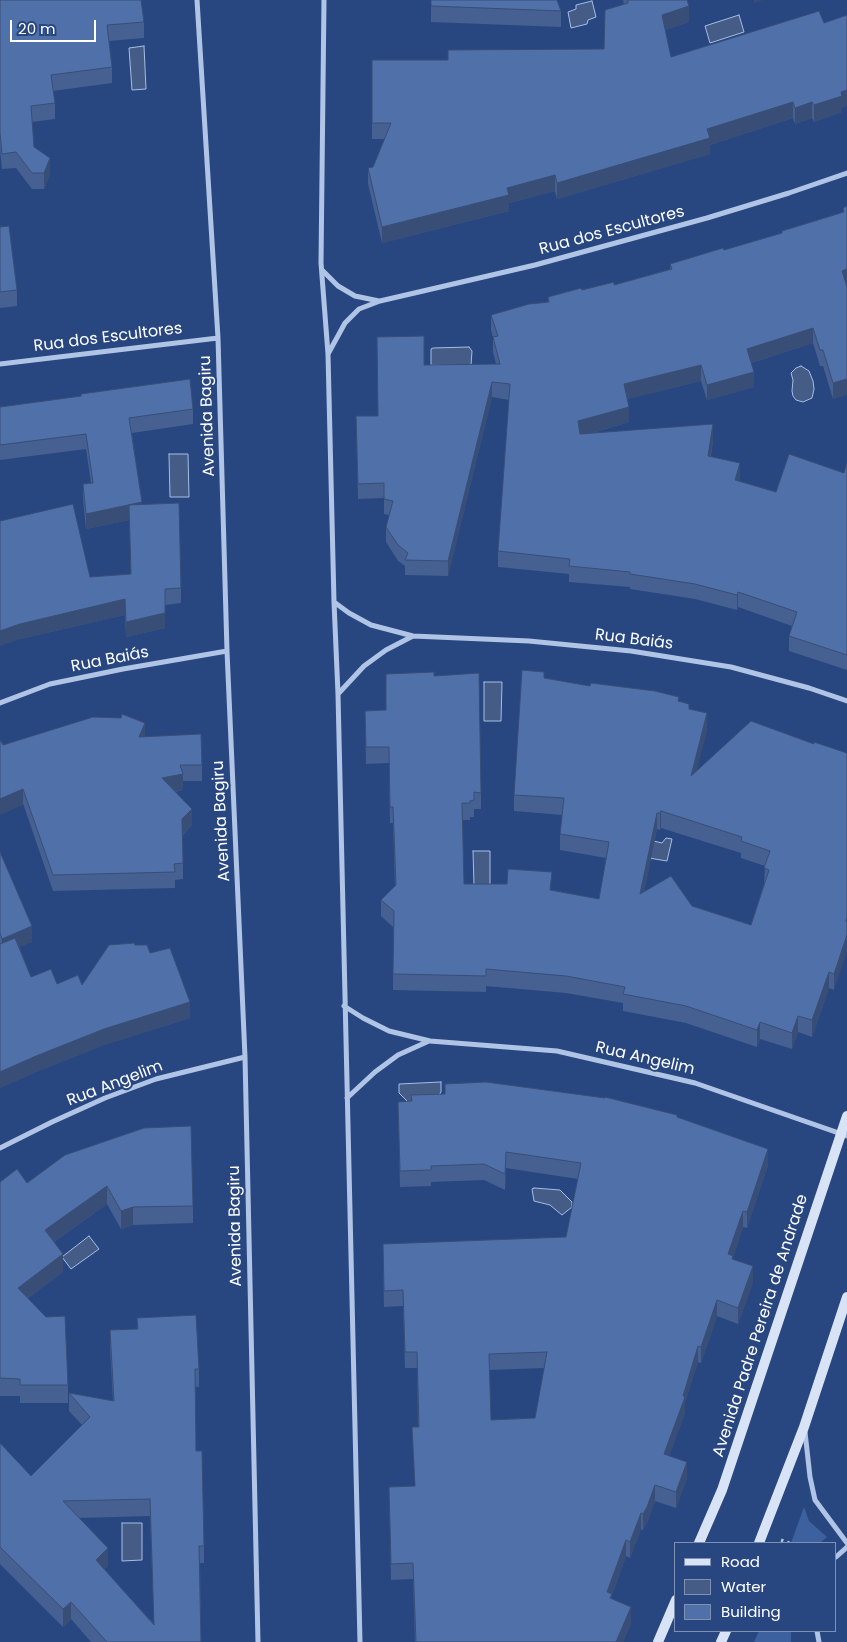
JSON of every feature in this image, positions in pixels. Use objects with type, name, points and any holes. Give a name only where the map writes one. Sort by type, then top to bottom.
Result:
[{"type":"street","name":"Avenida Bagiru","points":[[197,0],[218,338],[227,651],[245,1057],[258,1642]]},
{"type":"street","points":[[324,0],[322,270],[328,354],[338,694],[360,1642]]},
{"type":"street","name":"Rua dos Escultores","points":[[328,354],[345,323],[359,309],[380,301],[535,265],[789,193],[847,172]]},
{"type":"street","name":"Rua dos Escultores","points":[[322,270],[338,286],[355,296],[380,301]]},
{"type":"street","name":"Rua dos Escultores","points":[[0,364],[218,338]]},
{"type":"street","name":"Rua Baiás","points":[[334,602],[371,625],[413,636],[529,641],[631,651],[731,667],[809,688],[847,701]]},
{"type":"street","name":"Rua Baiás","points":[[338,694],[364,666],[386,650],[413,636]]},
{"type":"street","name":"Rua Baiás","points":[[0,703],[50,684],[227,651]]},
{"type":"street","name":"Rua Angelim","points":[[344,1006],[389,1031],[430,1041],[557,1051],[695,1083],[844,1135]]},
{"type":"street","name":"Rua Angelim","points":[[347,1098],[375,1072],[398,1055],[430,1041]]},
{"type":"street","name":"Rua Angelim","points":[[0,1148],[105,1098],[156,1079],[245,1057]]},
{"type":"street","name":"Avenida Padre Pereira de Andrade","points":[[700,1542],[722,1490],[844,1135],[847,1116]]},
{"type":"street","points":[[759,1542],[804,1427],[847,1297]]},
{"type":"street","points":[[804,1427],[810,1478],[815,1500],[847,1543]]},
{"type":"street","points":[[837,1556],[847,1547]]},
{"type":"street","points":[[658,1642],[674,1605]]},
{"type":"shaded area","points":[[804,1507],[809,1521],[827,1537],[821,1542],[791,1542]]},
{"type":"shaded area","points":[[759,1632],[791,1632],[791,1642],[754,1642]]},
{"type":"water","points":[[592,1],[596,17],[588,20],[587,24],[571,28],[568,12],[576,9],[576,5]]},
{"type":"water","points":[[739,15],[744,32],[710,43],[705,26]]},
{"type":"water","points":[[144,46],[146,89],[132,90],[129,48]]},
{"type":"water","points":[[469,347],[472,351],[471,365],[431,365],[431,349],[433,348]]},
{"type":"water","points":[[801,366],[809,371],[814,389],[812,398],[803,402],[796,400],[793,396],[791,373]]},
{"type":"water","points":[[169,454],[188,454],[189,497],[170,497]]},
{"type":"water","points":[[484,682],[502,682],[501,721],[484,721]]},
{"type":"water","points":[[641,838],[662,843],[666,838],[672,839],[667,861],[637,856]]},
{"type":"water","points":[[473,851],[490,851],[490,885],[474,885]]},
{"type":"water","points":[[441,1082],[441,1092],[437,1098],[409,1103],[399,1093],[399,1084]]},
{"type":"water","points":[[532,1189],[560,1190],[572,1202],[572,1207],[562,1215],[550,1205],[534,1201]]},
{"type":"water","points":[[89,1236],[99,1249],[71,1269],[62,1257]]},
{"type":"water","points":[[122,1523],[142,1523],[142,1560],[122,1561]]},
{"type":"building","points":[[0,0],[141,0],[144,22],[107,25],[112,67],[51,75],[55,103],[31,106],[34,147],[50,158],[44,173],[32,173],[16,152],[2,154],[0,133]]},
{"type":"building","points":[[431,0],[557,0],[561,11],[431,6]]},
{"type":"building","points":[[628,0],[687,0],[689,6],[662,15],[671,57],[819,11],[824,23],[847,15],[847,90],[841,92],[842,96],[814,105],[812,102],[795,108],[793,102],[707,129],[710,138],[557,183],[555,175],[507,188],[509,195],[382,227],[368,168],[373,167],[391,123],[372,123],[372,60],[448,60],[448,50],[604,49],[605,10],[628,3]]},
{"type":"building","points":[[847,206],[847,269],[842,271],[847,287],[847,379],[833,383],[823,350],[820,350],[813,328],[747,349],[754,372],[707,385],[701,365],[624,384],[629,407],[578,421],[580,434],[713,424],[708,456],[740,463],[735,480],[776,492],[789,454],[844,473],[847,462],[847,655],[789,636],[797,612],[738,592],[737,595],[695,584],[630,574],[630,572],[569,566],[570,559],[498,551],[510,384],[492,382],[448,561],[405,560],[408,553],[398,545],[386,527],[393,501],[384,499],[384,483],[358,484],[356,416],[378,416],[377,337],[424,336],[424,365],[500,364],[493,337],[498,336],[491,315],[529,304],[549,302],[548,297],[581,288],[582,290],[614,282],[614,285],[672,269],[670,264],[782,233],[782,231],[844,212],[843,208]]},
{"type":"building","points":[[9,226],[17,290],[0,292],[0,227]]},
{"type":"building","points":[[190,379],[193,409],[129,418],[142,502],[86,514],[83,484],[93,483],[86,434],[0,445],[0,407]]},
{"type":"building","points":[[179,503],[181,588],[165,589],[165,613],[126,622],[125,599],[20,624],[0,631],[0,521],[73,504],[90,577],[131,574],[129,505]]},
{"type":"building","points":[[522,670],[544,672],[544,678],[590,686],[591,683],[655,691],[679,697],[678,701],[689,704],[689,709],[707,713],[691,776],[751,721],[814,744],[814,742],[847,753],[847,935],[834,974],[829,972],[812,1020],[798,1016],[792,1033],[760,1022],[757,1030],[686,1006],[623,994],[625,987],[566,976],[486,969],[486,976],[393,974],[394,911],[381,900],[396,885],[393,807],[390,807],[389,747],[366,747],[365,711],[386,710],[386,674],[434,672],[434,676],[479,673],[481,793],[474,792],[474,800],[470,801],[470,803],[462,803],[464,884],[507,884],[508,869],[552,872],[550,890],[599,899],[609,842],[560,834],[564,798],[514,795]],"holes":[[[661,811],[742,837],[741,841],[770,851],[764,868],[769,870],[751,925],[692,906],[671,876],[640,894],[657,813]]]},
{"type":"building","points":[[122,714],[145,723],[139,737],[201,734],[202,765],[180,765],[183,774],[162,778],[192,809],[182,819],[183,863],[174,864],[175,872],[53,875],[23,789],[0,799],[0,741],[3,745],[93,717],[121,718]]},
{"type":"building","points":[[0,852],[32,926],[2,939],[0,933]]},
{"type":"building","points":[[15,938],[31,977],[51,969],[57,984],[78,975],[82,985],[109,945],[134,943],[135,945],[147,945],[150,953],[170,948],[190,1002],[104,1029],[0,1072],[0,944]]},
{"type":"building","points":[[486,1082],[605,1097],[677,1115],[677,1117],[768,1149],[747,1212],[743,1211],[728,1254],[733,1256],[732,1259],[753,1266],[738,1308],[717,1300],[701,1347],[698,1346],[683,1396],[685,1397],[664,1454],[687,1462],[676,1492],[655,1485],[647,1507],[643,1514],[641,1513],[630,1542],[626,1540],[607,1592],[612,1594],[610,1598],[631,1607],[616,1642],[416,1642],[413,1563],[391,1564],[389,1487],[415,1486],[412,1427],[419,1427],[417,1352],[405,1352],[403,1290],[384,1291],[383,1244],[566,1237],[581,1163],[506,1152],[505,1174],[484,1164],[431,1166],[431,1170],[400,1171],[398,1102],[412,1101],[411,1095],[445,1094],[445,1084]],"holes":[[[547,1352],[535,1418],[491,1420],[489,1354]]]},
{"type":"building","points":[[191,1126],[193,1206],[133,1207],[121,1211],[107,1186],[45,1230],[63,1254],[18,1288],[46,1317],[65,1316],[68,1385],[20,1385],[20,1379],[0,1378],[0,1182],[17,1169],[27,1183],[65,1155],[144,1128]]},
{"type":"building","points":[[196,1315],[199,1369],[195,1369],[196,1451],[202,1451],[204,1546],[199,1546],[201,1642],[107,1642],[71,1602],[63,1609],[0,1547],[0,1443],[31,1476],[90,1417],[69,1393],[114,1401],[110,1330],[138,1329],[137,1318]],"holes":[[[150,1499],[154,1625],[96,1560],[108,1548],[63,1501]]]}]
